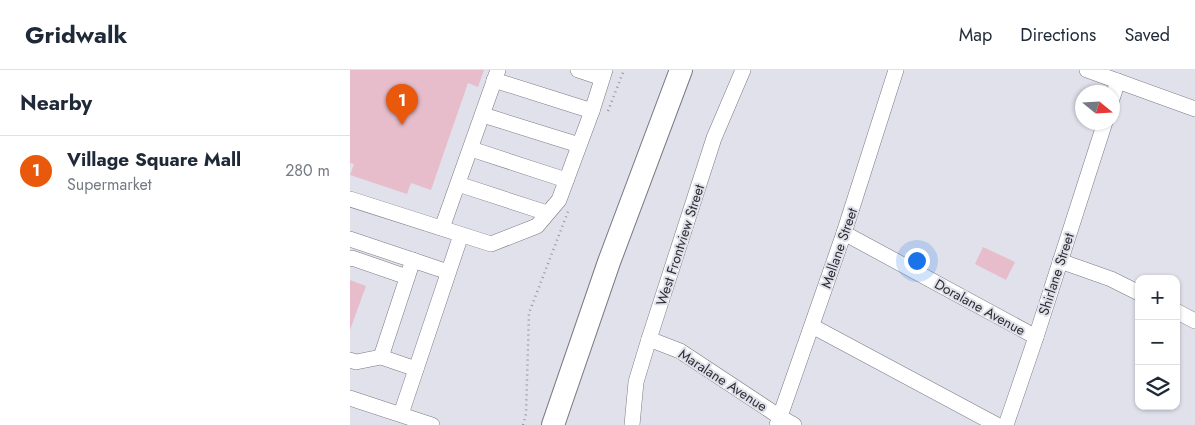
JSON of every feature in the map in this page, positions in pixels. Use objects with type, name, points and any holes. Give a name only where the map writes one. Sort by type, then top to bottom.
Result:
[{"type":"highway","points":[[553,425],[609,262],[681,70]]},
{"type":"street","points":[[350,199],[491,244],[537,226],[558,200],[579,145],[599,113],[603,74],[578,70]]},
{"type":"street","name":"West Frontview Street","points":[[632,425],[636,382],[649,339],[714,138],[743,70]]},
{"type":"street","name":"Mellane Street","points":[[779,421],[844,233],[896,70]]},
{"type":"street","points":[[1090,70],[1195,109]]},
{"type":"street","points":[[442,228],[496,75],[599,113]]},
{"type":"street","points":[[1117,85],[1118,81]]},
{"type":"street","points":[[483,115],[579,145]]},
{"type":"street","name":"Shirlane Street","points":[[1006,425],[1102,130]]},
{"type":"street","points":[[471,149],[566,180]]},
{"type":"street","points":[[458,184],[547,213]]},
{"type":"street","name":"Doralane Avenue","points":[[844,233],[1036,337]]},
{"type":"street","points":[[401,414],[461,235]]},
{"type":"street","points":[[350,239],[448,272]]},
{"type":"street","points":[[350,259],[352,258],[407,277]]},
{"type":"street","points":[[381,357],[413,260]]},
{"type":"street","points":[[1060,261],[1112,279],[1135,291]]},
{"type":"street","points":[[1180,313],[1195,321]]},
{"type":"street","points":[[812,326],[997,425]]},
{"type":"street","name":"Maralane Avenue","points":[[649,339],[680,351],[779,421],[794,425]]},
{"type":"street","points":[[350,360],[356,362],[381,357],[416,369]]},
{"type":"street","points":[[350,398],[432,425]]},
{"type":"path","points":[[599,113],[624,70]]},
{"type":"path","points":[[523,425],[526,414],[529,312],[571,205]]},
{"type":"building","points":[[350,70],[484,70],[478,87],[468,83],[431,190],[411,183],[407,194],[350,175],[354,164],[350,163]]},
{"type":"building","points":[[983,247],[1015,262],[1006,280],[975,264]]},
{"type":"building","points":[[350,280],[366,286],[350,330]]},
{"type":"place","name":"Village Square Mall","points":[[402,125]]}]
